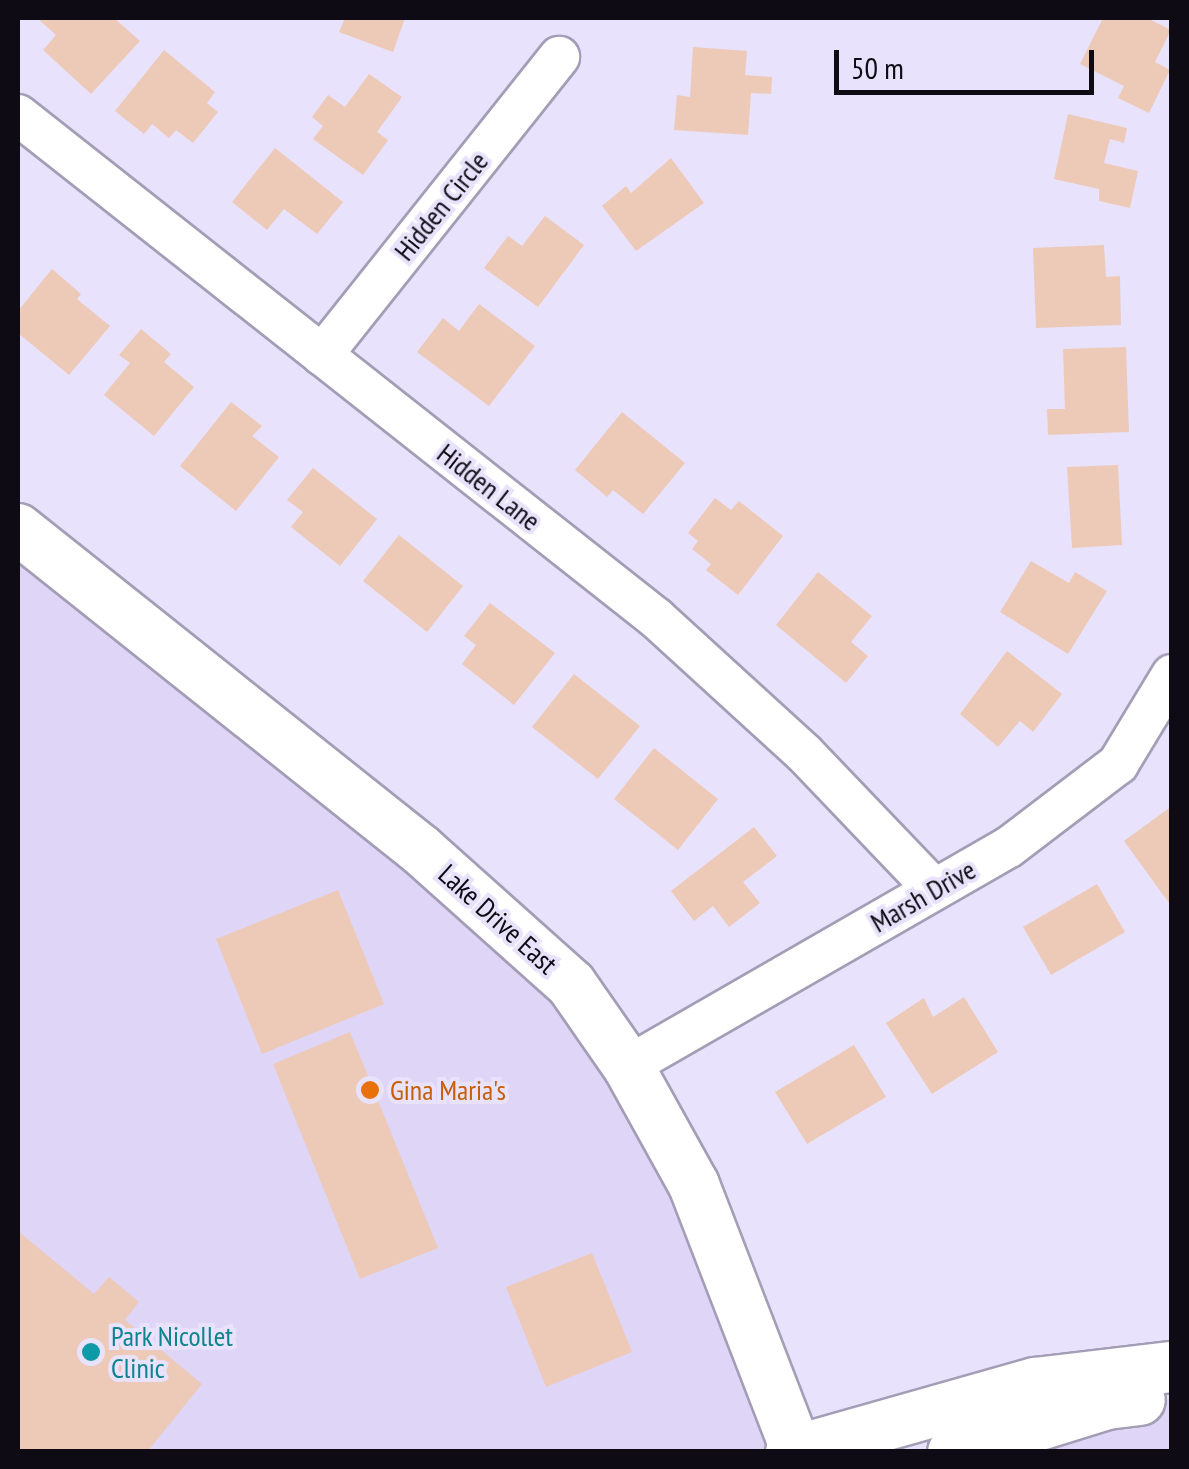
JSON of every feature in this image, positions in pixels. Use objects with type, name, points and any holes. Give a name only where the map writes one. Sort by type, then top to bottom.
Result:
[{"type":"street","name":"Hidden Circle","points":[[322,355],[560,57]]},
{"type":"street","name":"Hidden Lane","points":[[18,115],[656,618],[804,752],[934,889]]},
{"type":"street","name":"Lake Drive East","points":[[18,530],[421,850],[571,984],[628,1066],[694,1185],[795,1451]]},
{"type":"street","name":"Marsh Drive","points":[[628,1066],[775,985],[1009,846],[1118,764],[1172,675]]},
{"type":"street","points":[[795,1451],[1036,1383],[1172,1368]]},
{"type":"street","points":[[953,1452],[1107,1404],[1172,1397]]},
{"type":"shaded area","points":[[18,529],[379,817],[648,1102],[791,1452],[18,1451]]},
{"type":"shaded area","points":[[1171,1399],[1171,1451],[958,1452],[1124,1402]]},
{"type":"building","points":[[37,18],[114,18],[140,41],[91,94],[43,50],[56,35]]},
{"type":"building","points":[[345,18],[405,18],[393,52],[339,32]]},
{"type":"building","points":[[1103,18],[1147,18],[1171,30],[1155,62],[1170,70],[1149,113],[1118,98],[1124,86],[1080,64]]},
{"type":"building","points":[[693,47],[747,51],[745,75],[772,77],[771,94],[751,93],[748,135],[674,130],[677,95],[690,97]]},
{"type":"building","points":[[164,50],[215,92],[207,103],[218,112],[193,143],[176,130],[169,138],[152,124],[144,134],[115,111]]},
{"type":"building","points":[[369,74],[402,97],[377,132],[388,140],[363,175],[313,139],[323,126],[312,117],[328,95],[345,107]]},
{"type":"building","points":[[1068,114],[1127,128],[1124,143],[1110,139],[1104,163],[1138,171],[1130,208],[1099,201],[1099,189],[1054,179]]},
{"type":"building","points":[[275,148],[343,202],[317,234],[284,209],[267,230],[232,202]]},
{"type":"building","points":[[671,158],[704,203],[636,251],[602,206],[626,186],[631,193]]},
{"type":"building","points":[[545,216],[584,245],[538,307],[484,268],[508,236],[522,246]]},
{"type":"building","points":[[1104,245],[1106,277],[1120,276],[1121,325],[1036,328],[1033,248]]},
{"type":"building","points":[[52,269],[81,294],[77,299],[110,326],[69,375],[18,333],[18,311]]},
{"type":"building","points":[[479,304],[535,346],[489,406],[417,352],[443,318],[459,331]]},
{"type":"building","points":[[141,329],[171,354],[164,362],[194,387],[154,436],[104,395],[130,363],[119,355]]},
{"type":"building","points":[[1126,347],[1129,432],[1048,435],[1047,409],[1065,409],[1063,349]]},
{"type":"building","points":[[231,402],[262,426],[252,436],[279,457],[236,511],[180,466]]},
{"type":"building","points":[[622,412],[685,463],[643,514],[613,490],[607,497],[575,470]]},
{"type":"building","points":[[1118,465],[1122,545],[1072,548],[1067,467]]},
{"type":"building","points":[[313,468],[377,519],[340,566],[291,527],[303,512],[287,500]]},
{"type":"building","points":[[715,498],[731,510],[739,501],[783,536],[738,595],[706,570],[711,564],[692,549],[698,541],[688,533]]},
{"type":"building","points":[[399,535],[463,586],[427,632],[363,581]]},
{"type":"building","points":[[1031,561],[1069,583],[1075,572],[1107,591],[1068,654],[1000,612]]},
{"type":"building","points":[[818,572],[872,616],[851,642],[868,656],[846,683],[776,625]]},
{"type":"building","points":[[490,603],[555,653],[514,705],[462,664],[476,645],[464,636]]},
{"type":"building","points":[[1007,651],[1062,694],[1033,732],[1020,721],[998,747],[960,714]]},
{"type":"building","points":[[574,674],[640,726],[598,779],[532,727]]},
{"type":"building","points":[[654,748],[718,799],[678,850],[614,799]]},
{"type":"building","points":[[1172,806],[1172,907],[1124,841]]},
{"type":"building","points":[[754,827],[777,856],[743,882],[760,903],[729,927],[713,906],[694,921],[671,891]]},
{"type":"building","points":[[1097,884],[1125,932],[1051,975],[1023,927]]},
{"type":"building","points":[[338,890],[384,1004],[262,1054],[216,939]]},
{"type":"building","points":[[964,997],[998,1052],[932,1094],[886,1023],[924,998],[933,1017]]},
{"type":"building","points":[[350,1032],[438,1248],[360,1279],[273,1064]]},
{"type":"building","points":[[854,1045],[886,1097],[807,1144],[775,1092]]},
{"type":"building","name":"Park Nicollet Clinic","points":[[18,1231],[94,1294],[109,1277],[139,1302],[125,1320],[202,1384],[147,1452],[18,1452]]},
{"type":"building","points":[[592,1253],[632,1352],[546,1387],[506,1287]]},
{"type":"place","name":"Gina Maria's","points":[[370,1090]]},
{"type":"place","name":"Park Nicollet Clinic","points":[[91,1352]]}]
